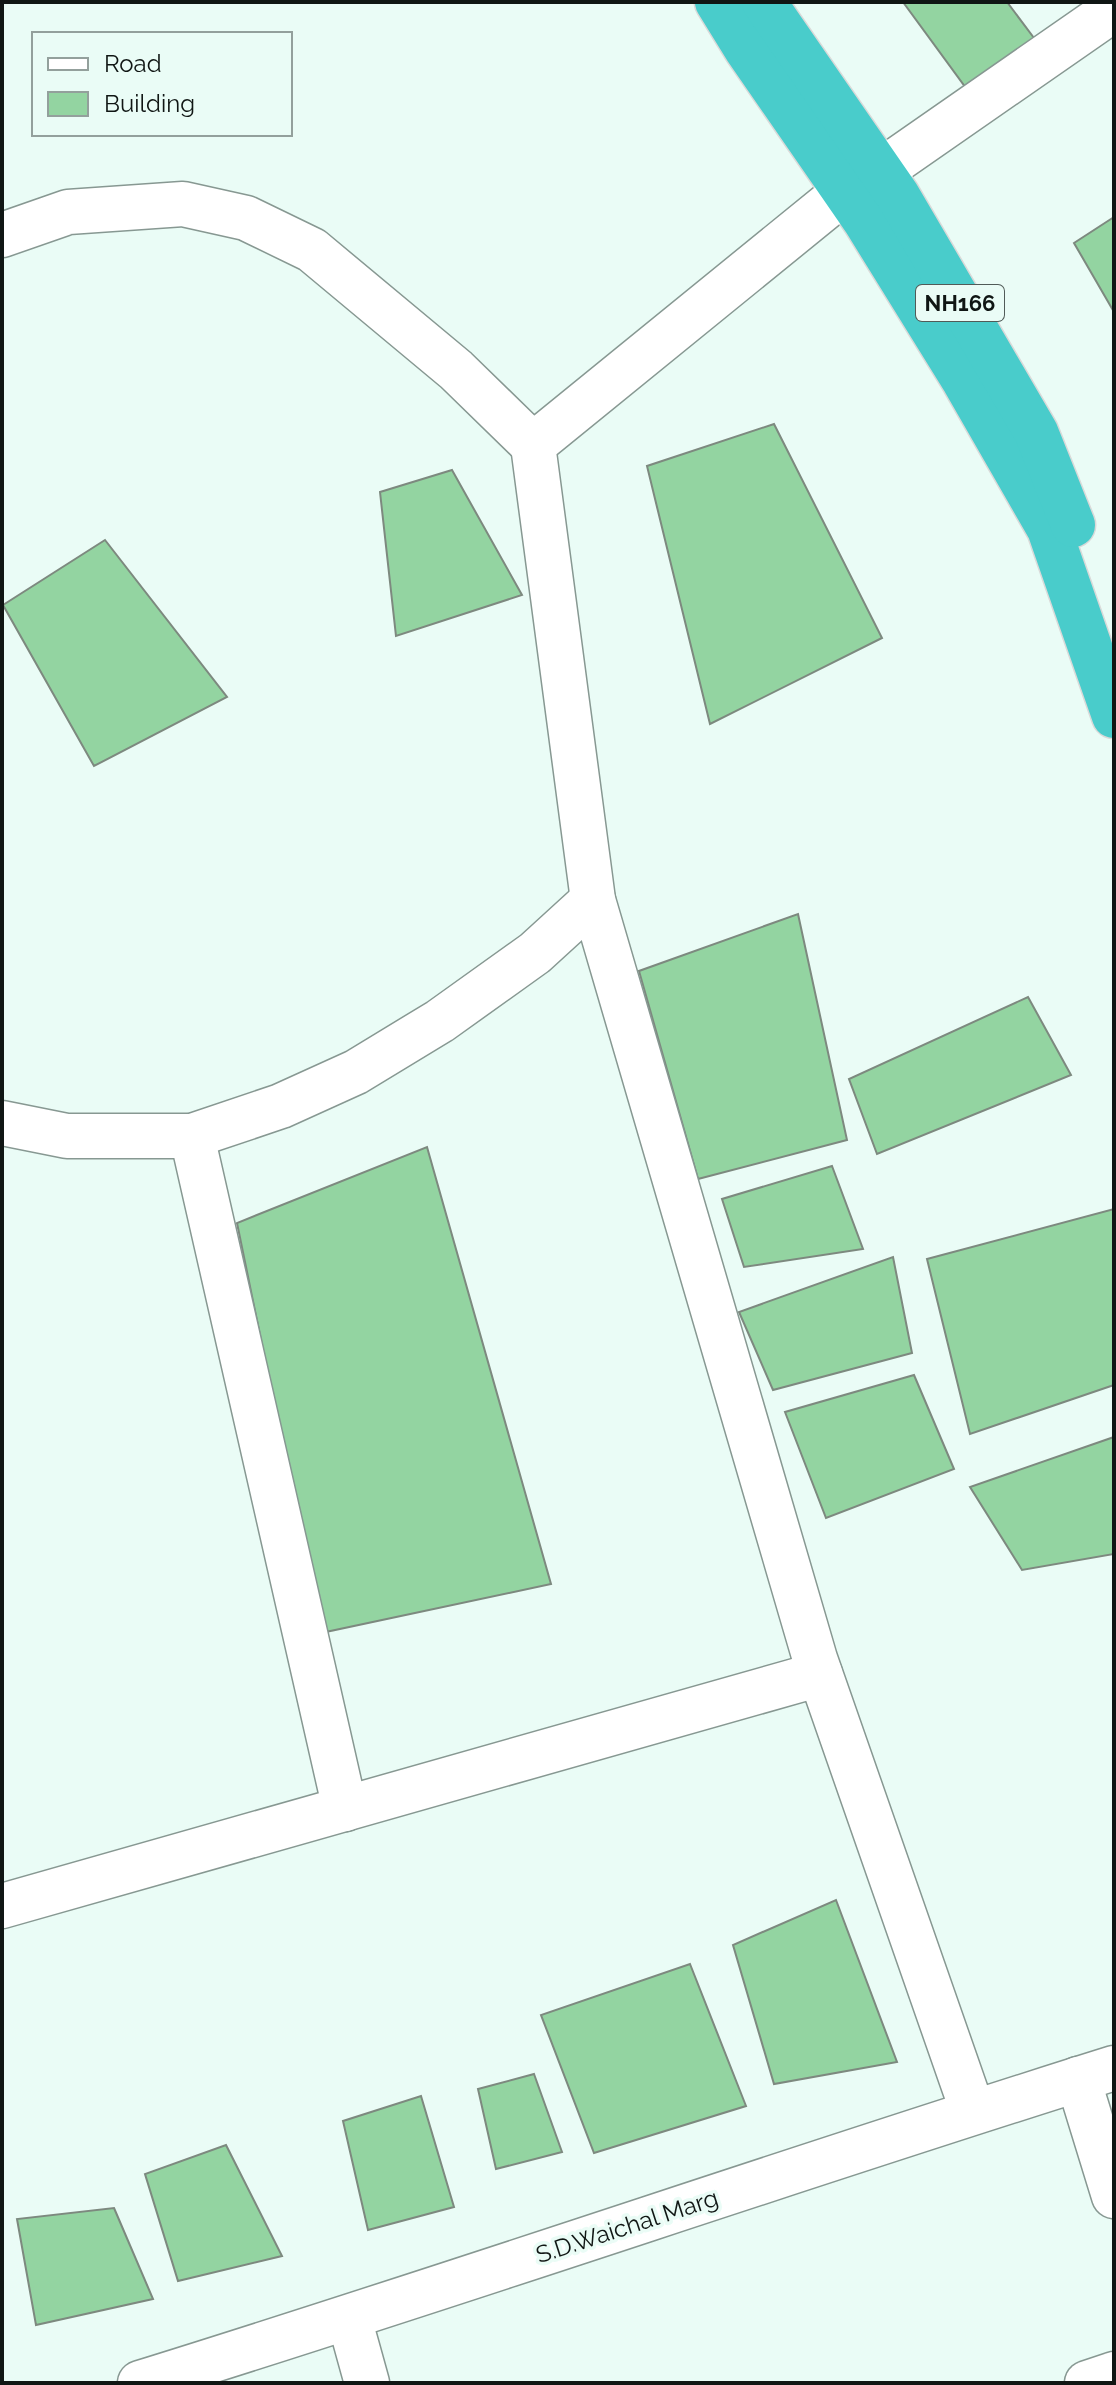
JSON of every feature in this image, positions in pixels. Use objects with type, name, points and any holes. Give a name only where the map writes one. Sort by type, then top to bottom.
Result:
[{"type":"highway","name":"NH166","points":[[717,2],[862,182],[898,196],[1036,432],[1114,627]]},
{"type":"highway","name":"NH166","points":[[764,2],[862,182],[865,221],[964,381],[1049,529],[1114,716]]},
{"type":"street","points":[[533,445],[862,182],[1114,9]]},
{"type":"street","points":[[2,235],[68,212],[183,204],[246,218],[312,250],[456,370],[533,445],[593,900],[820,1674],[973,2112]]},
{"type":"street","points":[[2,1123],[67,1136],[192,1136],[281,1106],[368,1064],[440,1021],[535,953],[593,900]]},
{"type":"street","points":[[192,1136],[345,1809]]},
{"type":"street","points":[[2,1906],[820,1674]]},
{"type":"street","points":[[1096,2074],[1114,2196]]},
{"type":"street","name":"S.D.Waichal Marg","points":[[140,2383],[349,2318],[1096,2074]]},
{"type":"street","points":[[349,2318],[367,2383]]},
{"type":"street","points":[[1087,2383],[1114,2374]]},
{"type":"building","points":[[903,2],[1007,2],[1034,38],[966,88]]},
{"type":"building","points":[[1114,217],[1114,312],[1074,243]]},
{"type":"building","points":[[774,424],[882,638],[710,724],[647,466]]},
{"type":"building","points":[[452,470],[522,595],[396,636],[380,492]]},
{"type":"building","points":[[105,540],[227,697],[94,766],[3,605]]},
{"type":"building","points":[[798,914],[847,1140],[698,1179],[639,971]]},
{"type":"building","points":[[1028,997],[1071,1075],[877,1154],[849,1079]]},
{"type":"building","points":[[427,1147],[551,1584],[321,1633],[237,1223]]},
{"type":"building","points":[[832,1166],[863,1249],[744,1267],[722,1199]]},
{"type":"building","points":[[1114,1209],[1114,1385],[970,1434],[927,1259]]},
{"type":"building","points":[[893,1257],[912,1353],[773,1390],[739,1312]]},
{"type":"building","points":[[914,1375],[954,1469],[826,1518],[785,1412]]},
{"type":"building","points":[[1114,1437],[1114,1554],[1022,1570],[970,1487]]},
{"type":"building","points":[[836,1900],[897,2062],[774,2084],[733,1945]]},
{"type":"building","points":[[690,1964],[746,2106],[594,2153],[541,2015]]},
{"type":"building","points":[[534,2074],[562,2152],[496,2169],[478,2089]]},
{"type":"building","points":[[421,2096],[454,2207],[368,2230],[343,2121]]},
{"type":"building","points":[[226,2145],[282,2256],[178,2281],[145,2174]]},
{"type":"building","points":[[114,2208],[153,2299],[36,2325],[17,2219]]}]
